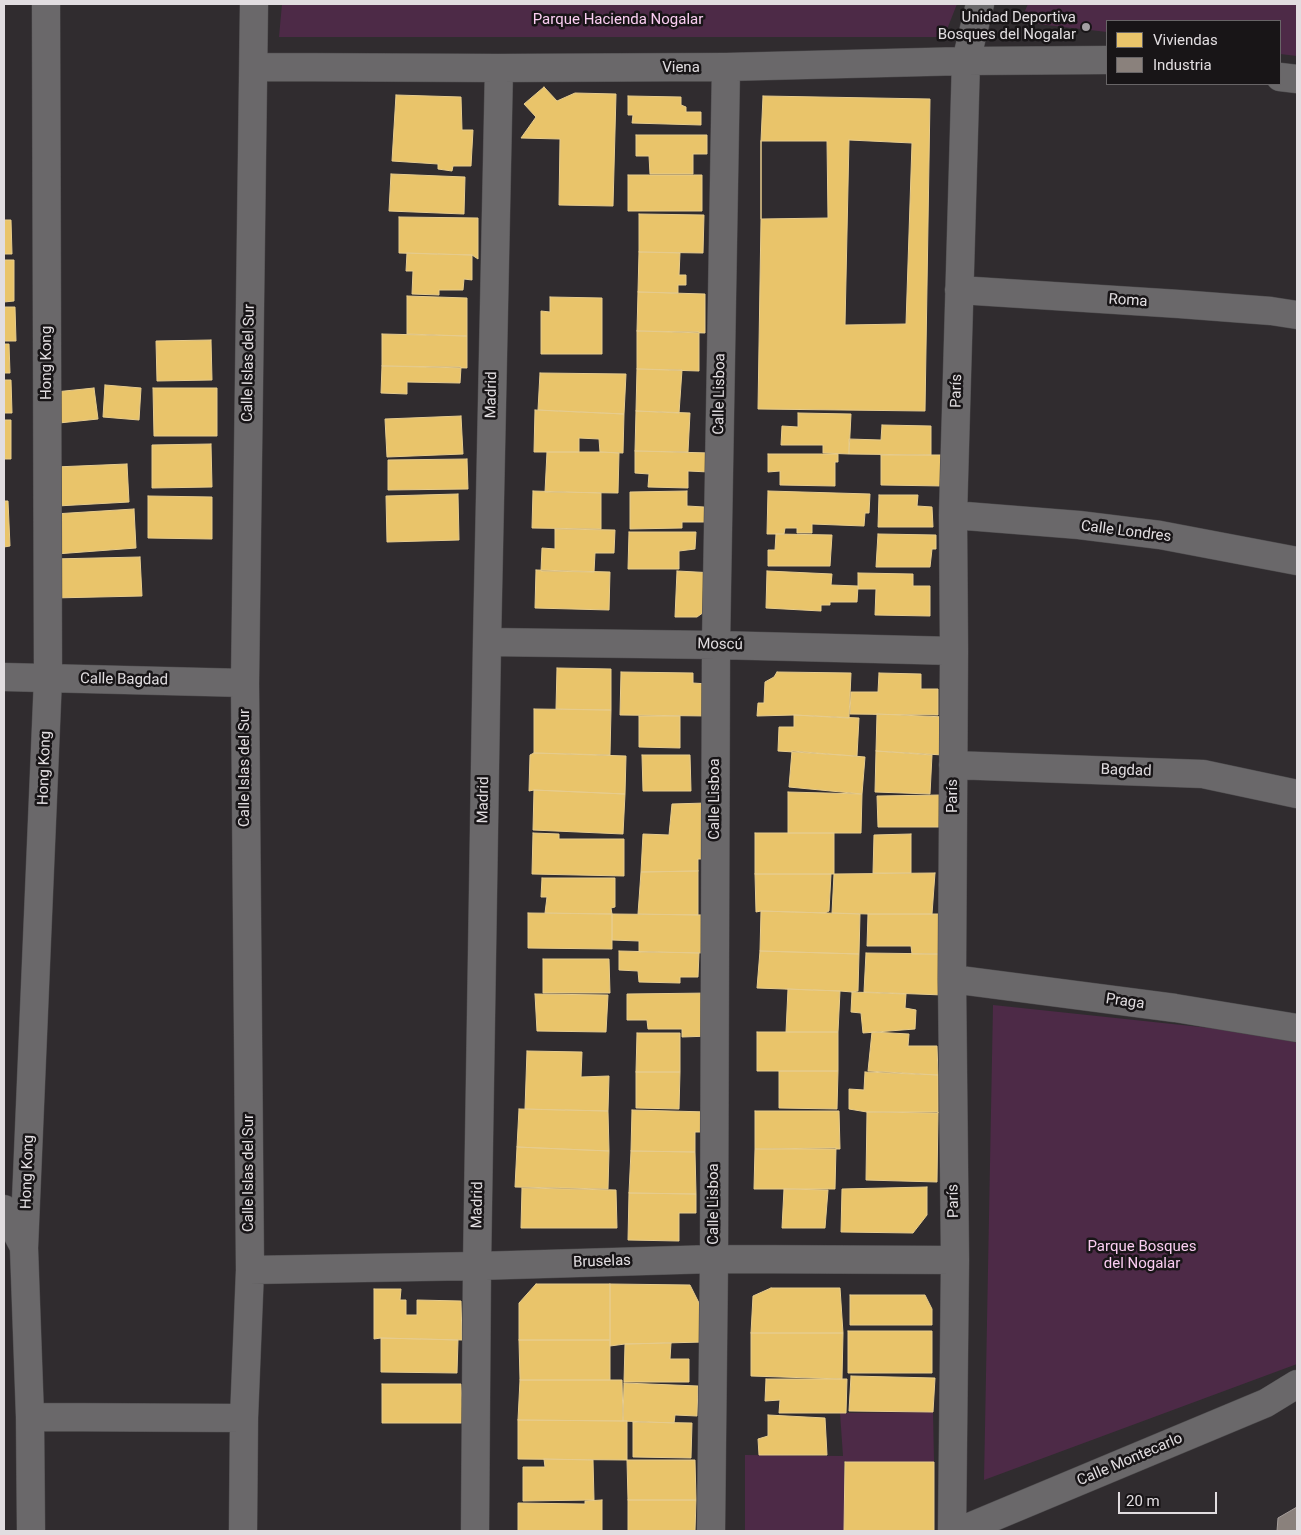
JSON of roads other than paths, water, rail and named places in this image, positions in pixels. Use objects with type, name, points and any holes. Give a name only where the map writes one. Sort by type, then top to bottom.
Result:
[{"type":"street","name":"Hong Kong","points":[[31,1531],[30,1418],[24,1248],[48,678],[46,4]]},
{"type":"street","name":"Calle Islas del Sur","points":[[243,1531],[244,1418],[250,1270],[245,683],[254,4]]},
{"type":"street","name":"París","points":[[952,1531],[955,1260],[952,978],[954,764],[953,515],[966,61],[980,4]]},
{"type":"street","name":"Viena","points":[[254,67],[726,67],[966,61],[1106,60]]},
{"type":"street","name":"Calle Lisboa","points":[[712,1531],[716,645],[726,67]]},
{"type":"street","name":"Madrid","points":[[475,1531],[477,1266],[487,642],[499,68]]},
{"type":"street","points":[[1281,77],[1297,79]]},
{"type":"street","name":"Roma","points":[[959,290],[1271,311],[1297,315]]},
{"type":"street","name":"Calle Londres","points":[[953,515],[1079,525],[1160,535],[1297,562]]},
{"type":"street","name":"Moscú","points":[[487,642],[954,651]]},
{"type":"street","name":"Calle Bagdad","points":[[4,677],[245,683]]},
{"type":"street","name":"Bagdad","points":[[954,764],[1203,774],[1297,794]]},
{"type":"street","name":"Praga","points":[[952,978],[1175,1008],[1297,1028]]},
{"type":"street","points":[[4,1209],[24,1248]]},
{"type":"street","name":"Bruselas","points":[[250,1270],[714,1259],[955,1260]]},
{"type":"street","name":"Calle Montecarlo","points":[[960,1531],[1266,1403],[1297,1384]]},
{"type":"street","points":[[30,1418],[244,1418]]},
{"type":"place","name":"Unidad Deportiva Bosques del Nogalar","points":[[1086,27]]},
{"type":"park label","name":"Parque Hacienda Nogalar","points":[[618,20]]},
{"type":"park label","name":"Parque Bosques del Nogalar","points":[[1142,1256]]}]
